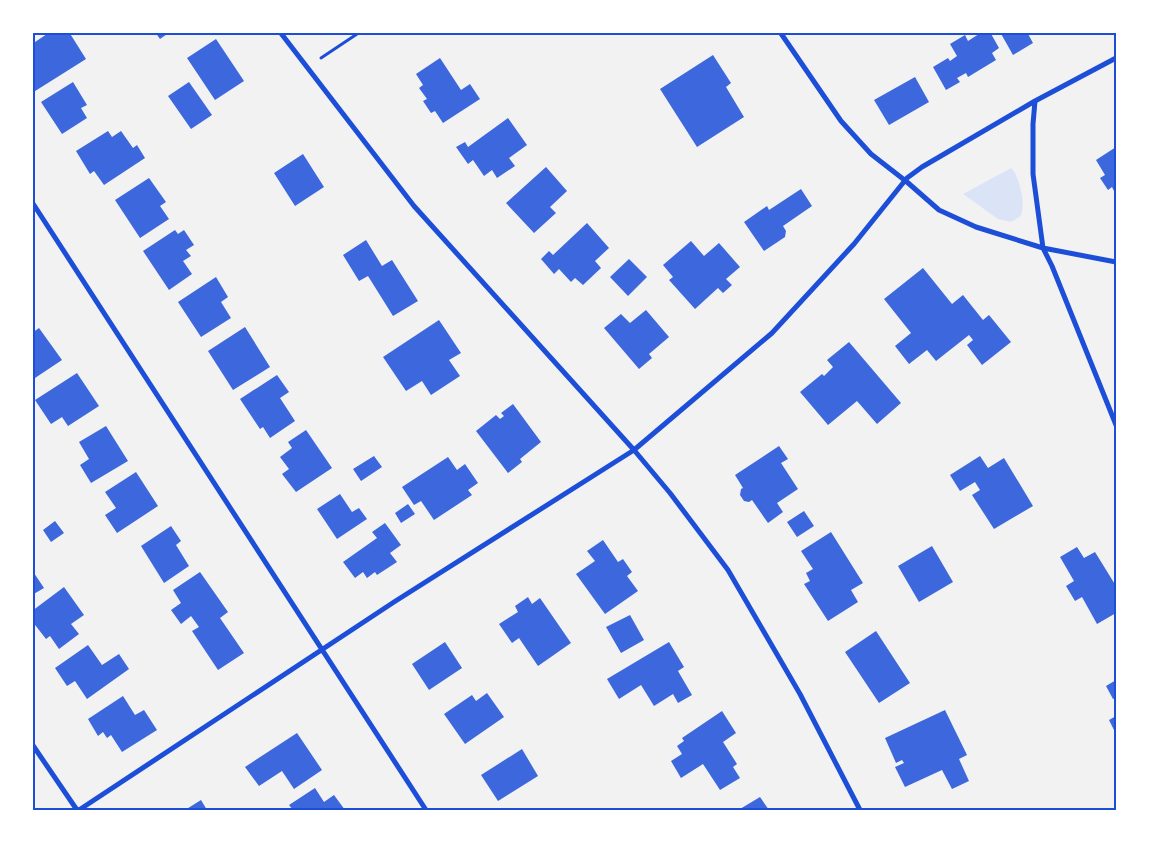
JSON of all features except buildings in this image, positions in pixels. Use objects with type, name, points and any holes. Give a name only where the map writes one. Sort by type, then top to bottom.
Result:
[{"type":"street","points":[[280,32],[414,206],[634,450],[670,493],[728,570],[800,694],[860,810]]},
{"type":"street","points":[[780,32],[841,121],[871,154],[905,180],[939,210],[976,227],[1043,248],[1116,262]]},
{"type":"street","points":[[32,744],[78,810],[394,602],[634,450],[772,333],[854,244],[905,180],[922,167],[1035,101],[1116,58]]},
{"type":"street","points":[[1035,101],[1033,174],[1043,248],[1116,425]]},
{"type":"street","points":[[32,202],[426,810]]},
{"type":"path","points":[[306,68],[360,32]]},
{"type":"shaded area","points":[[1011,168],[1019,183],[1023,204],[1021,215],[1011,222],[998,219],[963,194]]}]
